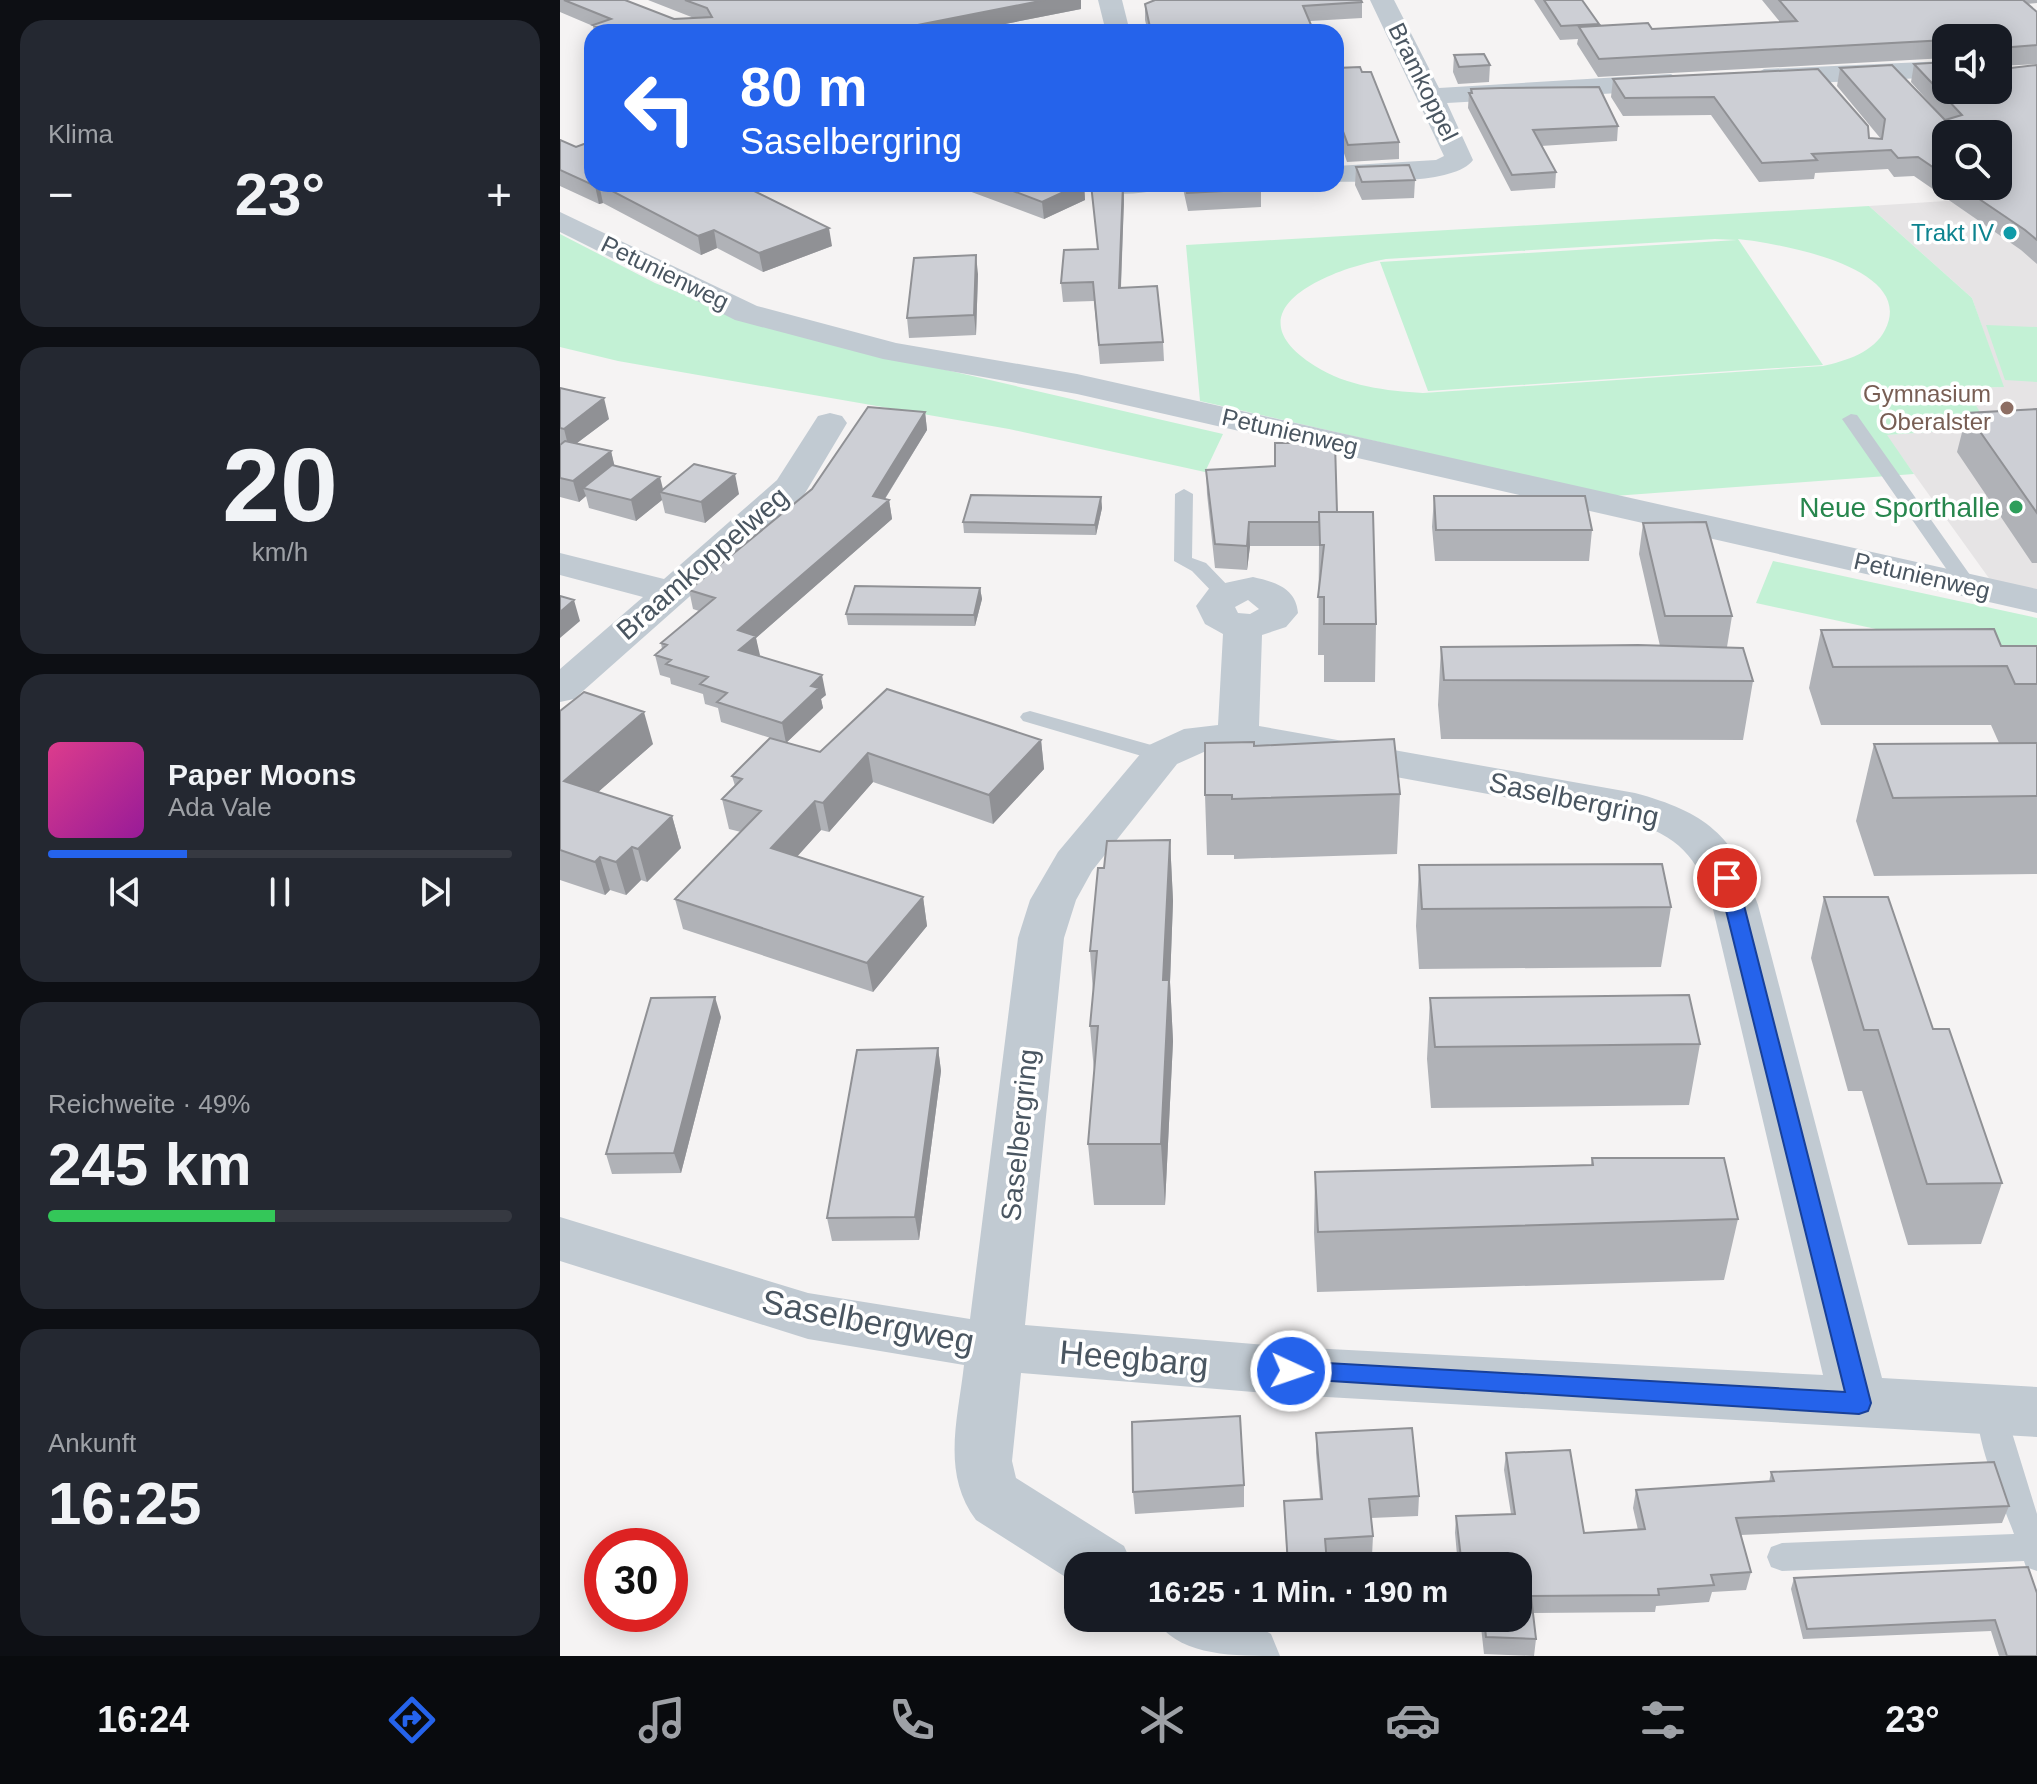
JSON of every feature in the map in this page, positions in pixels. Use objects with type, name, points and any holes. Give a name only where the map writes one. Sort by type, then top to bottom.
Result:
[{"type":"street","points":[[1110,0],[1116,24]]},
{"type":"street","name":"Bramkoppel","points":[[1344,174],[1441,168],[1455,164],[1460,156],[1382,0]]},
{"type":"street","points":[[1738,79],[1820,80],[1888,70],[1932,69]]},
{"type":"street","points":[[1430,96],[1696,81]]},
{"type":"street","name":"Petunienweg","points":[[560,221],[746,313],[880,348],[1077,384],[2037,601]]},
{"type":"street","name":"Braamkoppelweg","points":[[560,690],[791,487],[830,423]]},
{"type":"street","points":[[560,564],[669,592]]},
{"type":"street","points":[[1234,610],[1238,736]]},
{"type":"street","name":"Saselbergring","points":[[998,1347],[1041,938],[1046,918],[1074,863],[1162,755],[1199,738],[1238,736],[1635,807],[1680,824],[1709,845],[1721,864],[1735,905],[1859,1403]]},
{"type":"street","name":"Saselbergweg","points":[[560,1239],[808,1316],[998,1347],[982,1461],[988,1489],[997,1501],[1079,1552]]},
{"type":"street","name":"Heegbarg","points":[[998,1347],[1291,1371],[2013,1411]]},
{"type":"street","points":[[1209,1632],[1248,1656]]},
{"type":"lane","points":[[1888,70],[1908,91]]},
{"type":"lane","points":[[1851,419],[1968,586]]},
{"type":"lane","points":[[1184,494],[1183,561],[1199,567],[1234,610]]},
{"type":"lane","points":[[1030,717],[1162,755]]},
{"type":"lane","points":[[1782,1557],[2035,1552],[2000,1452],[2013,1411]]},
{"type":"shaded area","name":"Gymnasium Oberalster","points":[[2037,195],[2037,594],[1996,588],[1886,435],[1988,428],[1966,388],[2003,387],[1972,298],[1869,206],[2012,200],[2012,197]]},
{"type":"green space","points":[[1869,206],[1972,298],[2004,387],[1966,388],[1989,428],[1887,435],[1914,474],[1614,496],[1200,401],[1186,245]],"holes":[[[1738,239],[1809,253],[1863,274],[1881,289],[1890,308],[1880,338],[1867,350],[1823,366],[1423,393],[1367,386],[1327,373],[1290,345],[1281,326],[1284,309],[1297,294],[1340,272],[1386,259],[1737,240],[1380,262],[1428,391],[1823,365]]]},
{"type":"green space","points":[[560,234],[655,283],[740,317],[890,357],[1223,434],[1205,472],[1009,429],[618,361],[560,347]]},
{"type":"green space","points":[[1986,325],[2037,327],[2037,382],[2005,380]]},
{"type":"green space","points":[[1773,561],[2037,618],[2037,664],[1756,603]]},
{"type":"building","points":[[564,0],[625,0],[674,19],[712,17],[707,8],[685,0],[1045,0],[923,24],[596,24],[611,19]]},
{"type":"building","points":[[1155,0],[1362,2],[1303,6],[1311,24],[1149,24],[1145,4]]},
{"type":"building","points":[[1544,0],[1582,0],[1599,24],[1561,26]]},
{"type":"building","points":[[1779,0],[2023,0],[2037,12],[2037,45],[2012,47],[2012,24],[1932,24],[1932,41],[1599,59],[1579,27],[1648,23],[1652,29],[1797,21]]},
{"type":"building","points":[[1484,54],[1490,65],[1459,67],[1454,55]]},
{"type":"building","points":[[1932,63],[1932,83],[1914,64]]},
{"type":"building","points":[[1892,65],[1945,120],[1932,120],[1932,166],[1918,157],[1898,158],[1891,150],[1812,154],[1817,160],[1762,163],[1714,97],[1625,98],[1613,79],[1818,69],[1868,126],[1869,138],[1882,139],[1885,119],[1840,68]]},
{"type":"building","points":[[2037,65],[2037,240],[1981,200],[2012,200],[2012,120],[1945,120],[1962,115],[1952,104],[2012,104],[2012,68]]},
{"type":"building","points":[[1360,67],[1362,72],[1371,72],[1399,142],[1348,145],[1344,134],[1344,68]]},
{"type":"building","points":[[1599,87],[1618,126],[1533,130],[1556,172],[1512,175],[1469,93],[1472,93],[1471,89]]},
{"type":"building","points":[[560,140],[576,147],[584,144],[584,181],[560,170]]},
{"type":"building","points":[[1409,165],[1415,180],[1362,182],[1356,167]]},
{"type":"building","points":[[614,192],[756,192],[829,228],[759,253],[714,230],[698,236]]},
{"type":"building","points":[[1016,192],[1064,192],[1042,202]]},
{"type":"building","points":[[1092,192],[1123,192],[1119,288],[1157,286],[1163,342],[1099,345],[1093,282],[1061,283],[1064,250],[1098,249]]},
{"type":"building","points":[[976,255],[974,315],[907,318],[914,258]]},
{"type":"building","points":[[560,388],[604,398],[564,429],[560,428]]},
{"type":"building","points":[[868,407],[925,412],[873,496],[889,500],[738,630],[756,636],[739,650],[822,675],[811,686],[819,688],[782,723],[717,702],[727,693],[700,684],[708,677],[666,664],[671,660],[655,655],[667,645],[661,643],[715,598],[689,590],[812,489]]},
{"type":"building","points":[[2037,409],[2037,513],[1967,413]]},
{"type":"building","points":[[565,441],[611,451],[573,481],[560,478],[560,445]]},
{"type":"building","points":[[1275,443],[1335,443],[1337,512],[1319,512],[1319,522],[1249,522],[1247,546],[1215,544],[1206,470],[1275,466]]},
{"type":"building","points":[[694,464],[735,474],[701,502],[660,492]]},
{"type":"building","points":[[612,465],[660,477],[631,500],[583,488]]},
{"type":"building","points":[[971,495],[1101,497],[1095,525],[963,522]]},
{"type":"building","points":[[1434,496],[1585,496],[1592,530],[1436,530]]},
{"type":"building","points":[[1319,512],[1373,512],[1376,624],[1324,624],[1324,597],[1318,597],[1324,545],[1320,545]]},
{"type":"building","points":[[1706,522],[1732,616],[1665,616],[1643,523]]},
{"type":"building","points":[[855,586],[980,588],[974,615],[846,614]]},
{"type":"building","points":[[560,596],[574,600],[560,612]]},
{"type":"building","points":[[1994,629],[2001,646],[2037,646],[2037,684],[2015,684],[2007,666],[1833,667],[1821,630]]},
{"type":"building","points":[[1638,645],[1743,648],[1753,681],[1444,680],[1441,647]]},
{"type":"building","points":[[887,689],[1041,740],[989,795],[868,753],[823,803],[815,801],[771,848],[923,897],[867,963],[675,899],[761,811],[722,799],[742,779],[732,776],[770,738],[820,752]]},
{"type":"building","points":[[584,692],[644,712],[564,781],[672,816],[638,849],[632,847],[616,862],[600,857],[595,862],[560,850],[560,711]]},
{"type":"building","points":[[1394,739],[1400,794],[1232,799],[1232,795],[1205,795],[1205,743],[1254,742],[1254,746]]},
{"type":"building","points":[[2037,743],[2037,796],[1893,798],[1874,744]]},
{"type":"building","points":[[1170,840],[1163,980],[1169,980],[1161,1144],[1088,1144],[1098,1026],[1090,1026],[1097,951],[1090,951],[1098,868],[1104,868],[1107,841]]},
{"type":"building","points":[[1662,864],[1671,907],[1422,909],[1419,865]]},
{"type":"building","points":[[1824,897],[1888,897],[1933,1029],[1949,1029],[2002,1183],[1927,1184],[1878,1030],[1864,1030]]},
{"type":"building","points":[[1689,995],[1700,1044],[1435,1047],[1430,998]]},
{"type":"building","points":[[715,997],[674,1153],[606,1154],[651,998]]},
{"type":"building","points":[[938,1048],[915,1217],[827,1218],[857,1050]]},
{"type":"building","points":[[1592,1158],[1724,1158],[1738,1219],[1318,1232],[1315,1172],[1593,1165]]},
{"type":"building","points":[[1240,1416],[1244,1485],[1133,1492],[1132,1422]]},
{"type":"building","points":[[1412,1428],[1419,1496],[1369,1499],[1373,1536],[1325,1539],[1326,1552],[1287,1552],[1284,1501],[1322,1499],[1316,1433]]},
{"type":"building","points":[[1570,1450],[1584,1533],[1645,1529],[1636,1490],[1774,1481],[1771,1472],[1994,1462],[2009,1506],[1736,1518],[1751,1572],[1711,1575],[1714,1585],[1658,1589],[1659,1595],[1532,1596],[1532,1552],[1460,1552],[1456,1516],[1515,1514],[1506,1453]]},
{"type":"building","points":[[2028,1567],[2037,1593],[2037,1656],[2007,1656],[1995,1620],[1807,1629],[1794,1578]]},
{"type":"building","points":[[1532,1605],[1536,1639],[1486,1637],[1485,1632],[1532,1632]]},
{"type":"place","name":"Trakt IV","points":[[2010,233]]},
{"type":"place","name":"Gymnasium Oberalster","points":[[2007,408]]},
{"type":"place","name":"Neue Sporthalle","points":[[2016,507]]},
{"type":"route","points":[[1291,1371],[1859,1403],[1771,1043],[1727,878]]}]
